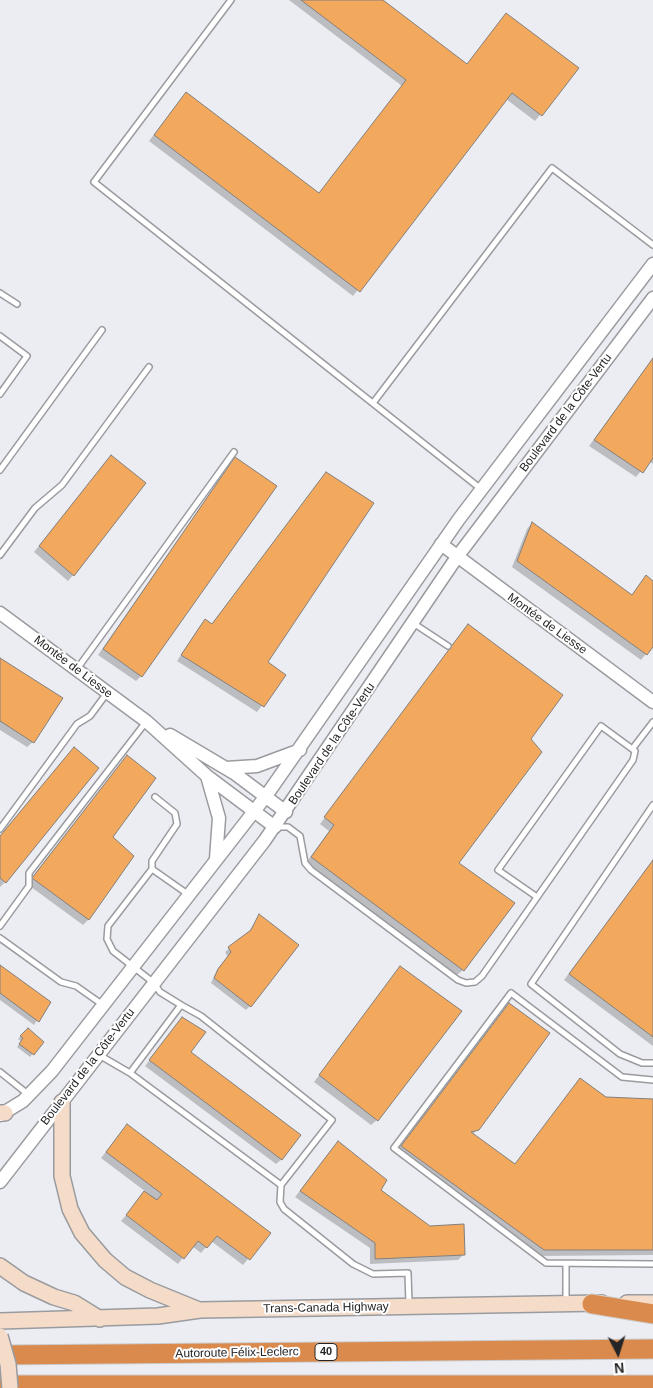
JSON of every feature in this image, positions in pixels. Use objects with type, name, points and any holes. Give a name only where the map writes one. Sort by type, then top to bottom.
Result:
[{"type":"highway","points":[[592,1304],[653,1314]]},
{"type":"highway","name":"Autoroute Félix-Leclerc","points":[[0,1355],[653,1349]]},
{"type":"highway","points":[[0,1384],[653,1385]]},
{"type":"main road","points":[[62,1102],[62,1176],[70,1209],[82,1233],[105,1260],[125,1277],[150,1290],[200,1310]]},
{"type":"main road","points":[[0,1266],[24,1283],[54,1297],[74,1303],[100,1319]]},
{"type":"main road","name":"Trans-Canada Highway","points":[[0,1321],[158,1316],[200,1310],[653,1303]]},
{"type":"main road","points":[[0,1336],[8,1364],[10,1388]]},
{"type":"street","name":"Boulevard de la Côte-Vertu","points":[[2,1112],[29,1095],[104,1005],[254,812],[300,750],[441,544],[653,264]]},
{"type":"street","name":"Boulevard de la Côte-Vertu","points":[[1,1181],[154,983],[281,827],[286,812],[457,557],[653,298]]},
{"type":"street","name":"Montée de Liesse","points":[[441,544],[653,702]]},
{"type":"street","name":"Montée de Liesse","points":[[0,613],[146,721],[226,768],[286,812]]},
{"type":"street","name":"Montée de Liesse","points":[[146,721],[207,776],[254,812],[281,827]]},
{"type":"street","points":[[226,768],[257,766],[300,750]]},
{"type":"street","points":[[207,776],[219,818],[216,860]]},
{"type":"lane","points":[[231,0],[94,182],[482,489]]},
{"type":"lane","points":[[373,403],[552,168],[653,245]]},
{"type":"lane","points":[[0,293],[17,304]]},
{"type":"lane","points":[[0,470],[102,330]]},
{"type":"lane","points":[[0,336],[27,356],[0,394]]},
{"type":"lane","points":[[0,555],[35,508],[62,486],[149,367]]},
{"type":"lane","points":[[77,670],[234,452]]},
{"type":"lane","points":[[413,623],[448,646]]},
{"type":"lane","points":[[0,829],[77,724],[90,716],[107,693]]},
{"type":"lane","points":[[0,926],[30,886],[29,873],[146,721]]},
{"type":"lane","points":[[633,748],[653,722]]},
{"type":"lane","points":[[281,827],[302,839],[307,866],[466,984],[475,982],[482,976],[537,898],[634,760],[636,752],[633,748],[601,726],[498,870],[537,898]]},
{"type":"lane","points":[[155,797],[175,813],[177,824],[152,861],[152,869],[108,926],[107,939],[113,951],[154,983],[160,992],[201,1016],[332,1120],[281,1185],[280,1202],[284,1209],[353,1264],[373,1274],[408,1273],[410,1306]]},
{"type":"lane","points":[[653,805],[531,984],[620,1054],[631,1060],[653,1063]]},
{"type":"lane","points":[[152,869],[189,895]]},
{"type":"lane","points":[[0,938],[61,982],[76,986],[104,1005]]},
{"type":"lane","points":[[653,1080],[622,1077],[511,993],[394,1148],[540,1260],[551,1264],[566,1265],[653,1264]]},
{"type":"lane","points":[[130,1073],[181,1005]]},
{"type":"lane","points":[[98,1055],[130,1073],[281,1185]]},
{"type":"lane","points":[[0,1072],[29,1095]]},
{"type":"lane","points":[[566,1265],[566,1304]]},
{"type":"building","points":[[301,0],[383,0],[467,64],[506,13],[579,68],[542,116],[512,93],[360,292],[154,135],[186,92],[319,193],[406,80]]},
{"type":"building","points":[[653,358],[653,458],[643,473],[594,440]]},
{"type":"building","points":[[111,455],[146,483],[74,576],[39,546]]},
{"type":"building","points":[[235,457],[277,486],[142,677],[103,649]]},
{"type":"building","points":[[326,472],[374,503],[268,662],[286,675],[264,707],[181,655],[205,619],[212,624]]},
{"type":"building","points":[[532,522],[632,595],[646,575],[653,581],[653,647],[647,655],[517,561]]},
{"type":"building","points":[[468,624],[563,695],[531,739],[542,752],[459,863],[515,903],[464,971],[311,857],[334,825],[324,817]]},
{"type":"building","points":[[0,658],[63,698],[34,743],[0,721]]},
{"type":"building","points":[[74,747],[99,768],[6,883],[0,878],[0,836]]},
{"type":"building","points":[[127,755],[156,778],[113,837],[134,856],[89,920],[32,878]]},
{"type":"building","points":[[653,860],[653,1037],[569,974]]},
{"type":"building","points":[[259,914],[299,945],[251,1007],[214,978],[218,969],[231,952],[228,947],[251,930]]},
{"type":"building","points":[[0,965],[51,1002],[39,1022],[0,993]]},
{"type":"building","points":[[400,966],[462,1011],[378,1121],[319,1075]]},
{"type":"building","points":[[509,1003],[550,1033],[479,1130],[471,1132],[515,1164],[580,1078],[606,1097],[653,1099],[653,1250],[544,1250],[401,1146]]},
{"type":"building","points":[[182,1017],[206,1032],[191,1052],[301,1135],[282,1160],[149,1060]]},
{"type":"building","points":[[28,1028],[44,1042],[34,1055],[19,1044],[23,1038],[20,1036]]},
{"type":"building","points":[[127,1124],[271,1233],[250,1260],[217,1236],[207,1248],[198,1241],[184,1259],[126,1215],[144,1191],[157,1200],[162,1194],[106,1152]]},
{"type":"building","points":[[338,1141],[387,1180],[381,1190],[430,1226],[464,1224],[465,1255],[375,1259],[375,1243],[300,1191]]}]
